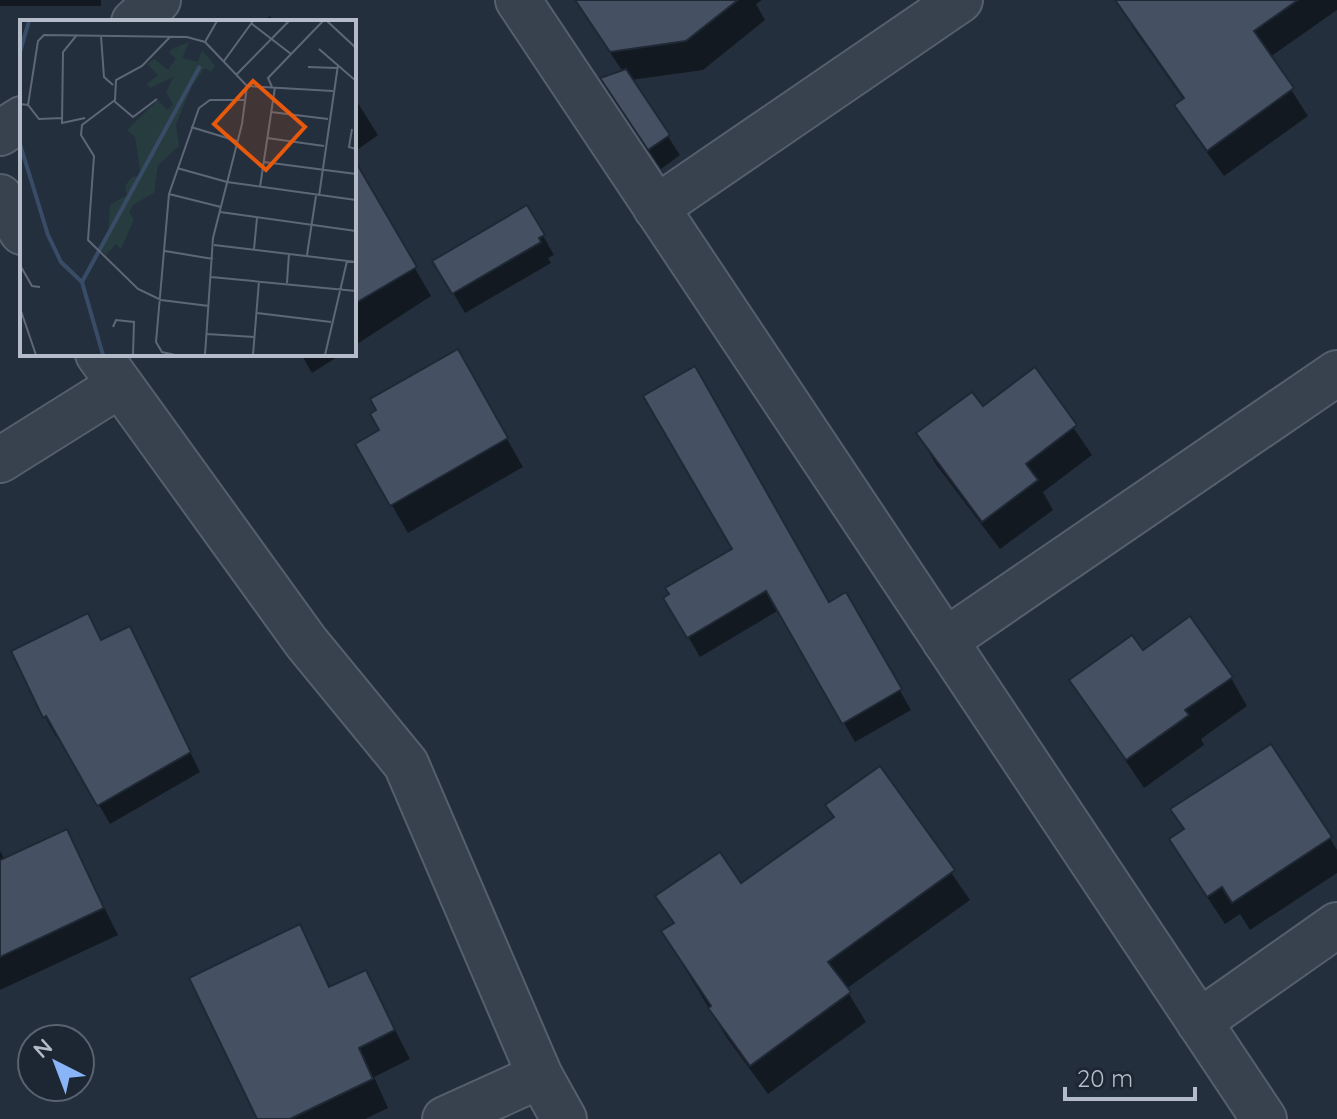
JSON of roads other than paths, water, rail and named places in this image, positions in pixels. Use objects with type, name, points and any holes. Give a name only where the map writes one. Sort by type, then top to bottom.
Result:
[{"type":"street","points":[[136,20],[158,0]]},
{"type":"street","points":[[518,0],[1264,1119]]},
{"type":"street","points":[[656,208],[960,0]]},
{"type":"street","points":[[0,133],[20,120]]},
{"type":"street","points":[[0,197],[20,229]]},
{"type":"street","points":[[0,460],[108,370],[306,642],[406,764],[540,1076],[564,1119]]},
{"type":"street","points":[[945,641],[1337,373]]},
{"type":"street","points":[[1199,1022],[1337,925]]},
{"type":"street","points":[[445,1119],[540,1076]]}]
